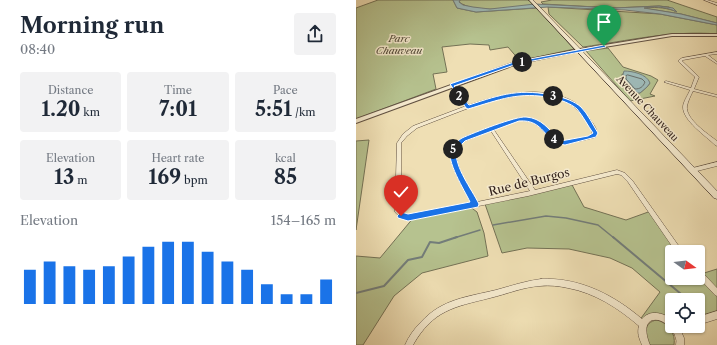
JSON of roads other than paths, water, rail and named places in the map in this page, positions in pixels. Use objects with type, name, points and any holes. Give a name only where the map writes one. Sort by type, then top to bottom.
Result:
[{"type":"main road","name":"Avenue Chauveau","points":[[531,0],[717,196]]},
{"type":"street","points":[[705,0],[717,4]]},
{"type":"street","points":[[356,121],[516,63],[580,50],[672,35],[717,35]]},
{"type":"street","points":[[717,53],[680,60],[680,62],[697,76],[685,106],[685,111],[693,121],[717,144]]},
{"type":"street","points":[[705,55],[717,63]]},
{"type":"street","points":[[666,82],[717,96]]},
{"type":"street","points":[[452,85],[468,107],[501,96],[520,93],[546,95],[566,100],[577,106],[595,133],[594,136],[589,138],[560,143],[556,141],[539,122],[527,118],[519,119],[463,140],[453,149],[453,156],[458,171],[475,204]]},
{"type":"street","name":"Rue de Burgos","points":[[468,107],[415,127],[405,135],[399,143],[397,187],[398,212],[402,217],[408,218],[520,196],[618,172],[624,174],[630,181],[675,245]]},
{"type":"street","points":[[492,130],[534,192]]},
{"type":"street","points":[[693,170],[717,164]]},
{"type":"street","points":[[705,280],[717,293]]},
{"type":"street","points":[[409,345],[425,323],[439,311],[459,302],[527,285],[547,282],[573,285],[606,297],[624,308],[643,324]]},
{"type":"street","points":[[705,319],[717,315]]},
{"type":"street","points":[[646,345],[642,334],[643,324],[648,318],[656,316],[665,319]]},
{"type":"street","points":[[678,333],[680,338],[680,345]]},
{"type":"water","points":[[453,0],[460,0],[459,2],[463,5],[490,9],[535,4],[614,8],[659,6],[673,8],[677,12],[661,7],[644,8],[681,14],[717,23],[717,25],[660,14],[625,10],[548,7],[476,12],[457,8]]},
{"type":"water","points":[[624,71],[635,72],[643,75],[650,83],[640,93],[633,93],[622,78]]},
{"type":"waterway","points":[[493,225],[546,216],[566,218],[598,225],[614,238]]},
{"type":"waterway","points":[[454,238],[480,230]]},
{"type":"waterway","points":[[613,237],[680,293]]},
{"type":"waterway","points":[[356,293],[384,286],[408,260],[422,257],[430,242],[439,243],[454,238]]},
{"type":"park label","name":"Parc Chauveau","points":[[399,44]]}]
